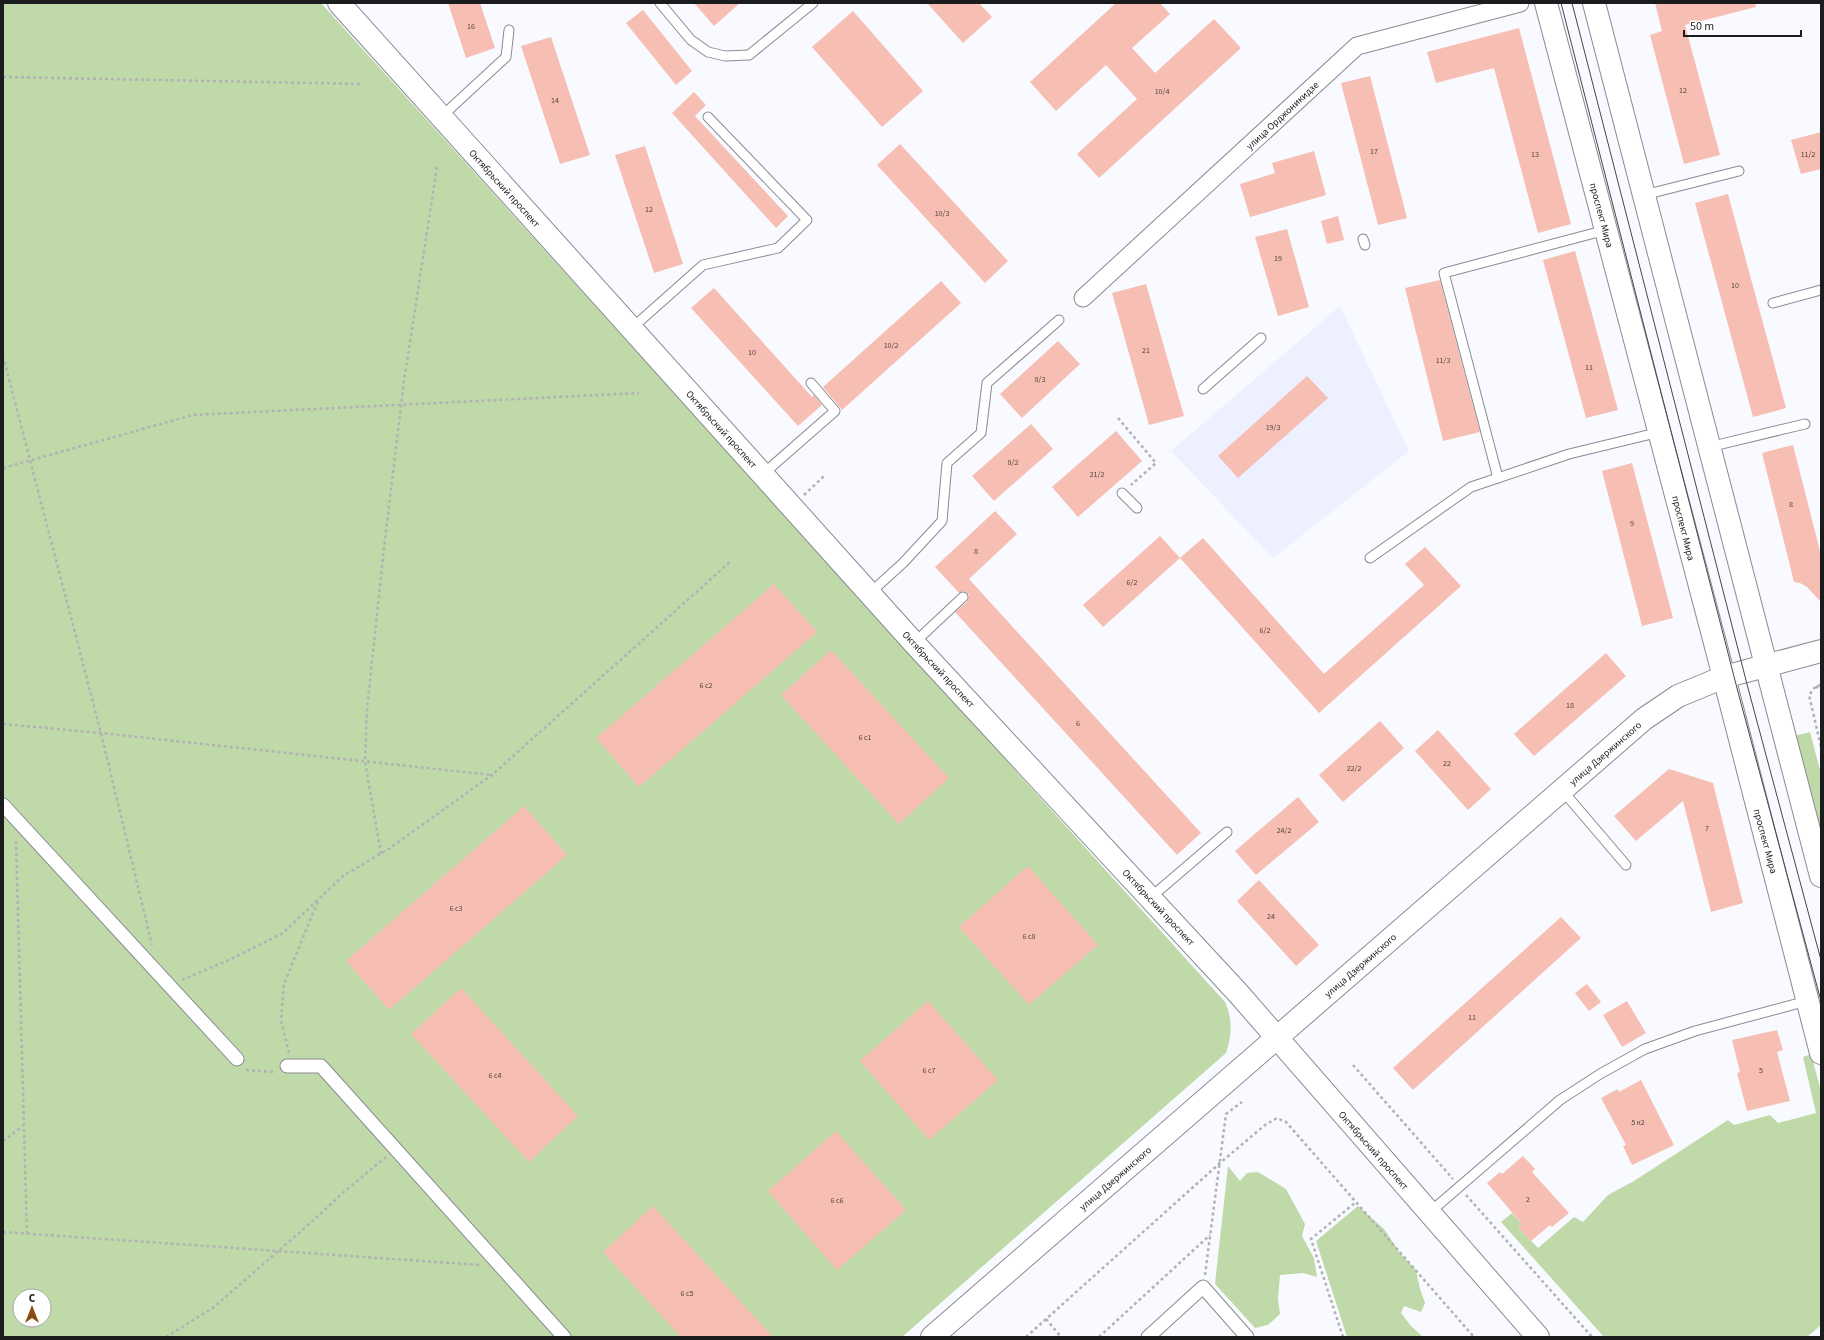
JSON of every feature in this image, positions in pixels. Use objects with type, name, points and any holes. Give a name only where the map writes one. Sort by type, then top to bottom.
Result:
[{"type":"main road","name":"Октябрьский проспект","points":[[338,3],[914,643],[1277,1037],[1538,1337]]},
{"type":"main road","name":"проспект Мира","points":[[1546,3],[1660,432],[1821,1053]]},
{"type":"main road","points":[[1594,3],[1821,876]]},
{"type":"main road","name":"улица Дзержинского","points":[[932,1337],[1644,719],[1678,696],[1724,677],[1821,651]]},
{"type":"street","name":"улица Орджоникидзе","points":[[1083,298],[1357,46],[1520,3]]},
{"type":"street","points":[[3,805],[171,988],[238,1064]]},
{"type":"street","points":[[289,1066],[321,1066],[391,1153],[564,1337]]},
{"type":"street","points":[[1148,1337],[1203,1287],[1247,1337]]},
{"type":"lane","points":[[660,3],[691,40],[708,52],[725,56],[749,55],[813,3]]},
{"type":"lane","points":[[441,117],[506,57],[509,30]]},
{"type":"lane","points":[[631,328],[703,266],[778,248],[807,220],[708,117]]},
{"type":"lane","points":[[1644,196],[1739,171]]},
{"type":"lane","points":[[1498,478],[1444,273],[1606,230]]},
{"type":"lane","points":[[1773,303],[1821,290]]},
{"type":"lane","points":[[870,593],[903,563],[942,521],[947,463],[981,433],[987,383],[1059,320]]},
{"type":"lane","points":[[1203,389],[1261,338]]},
{"type":"lane","points":[[762,474],[835,411],[811,383]]},
{"type":"lane","points":[[1709,447],[1805,424]]},
{"type":"lane","points":[[1370,558],[1471,487],[1569,454],[1660,432]]},
{"type":"lane","points":[[1122,493],[1137,508]]},
{"type":"lane","points":[[914,643],[963,597]]},
{"type":"lane","points":[[1562,790],[1626,865]]},
{"type":"lane","points":[[1150,898],[1227,832]]},
{"type":"lane","points":[[1429,1213],[1560,1100],[1600,1074],[1645,1049],[1695,1030],[1807,1001]]},
{"type":"path","points":[[3,77],[363,84]]},
{"type":"path","points":[[380,854],[365,761],[367,709],[384,548],[402,405],[437,168]]},
{"type":"path","points":[[3,356],[101,733],[152,948]]},
{"type":"path","points":[[3,468],[193,415],[639,393]]},
{"type":"path","points":[[1118,418],[1156,463],[1122,493]]},
{"type":"path","points":[[791,506],[824,476]]},
{"type":"path","points":[[171,988],[186,977],[231,959],[283,933],[343,876],[380,854],[492,775],[731,561]]},
{"type":"path","points":[[1821,685],[1816,686],[1809,695],[1821,747]]},
{"type":"path","points":[[1816,686],[1821,691]]},
{"type":"path","points":[[3,724],[101,733],[492,775]]},
{"type":"path","points":[[22,845],[16,839],[27,1234]]},
{"type":"path","points":[[289,1066],[281,1020],[284,984],[319,899]]},
{"type":"path","points":[[238,1064],[275,1072]]},
{"type":"path","points":[[1353,1065],[1592,1337]]},
{"type":"path","points":[[1203,1287],[1226,1114],[1242,1102]]},
{"type":"path","points":[[1026,1337],[1220,1163],[1265,1125],[1277,1118],[1286,1122],[1473,1337]]},
{"type":"path","points":[[3,1141],[24,1126]]},
{"type":"path","points":[[382,1152],[391,1153]]},
{"type":"path","points":[[166,1337],[214,1307],[345,1191],[391,1153]]},
{"type":"path","points":[[1343,1337],[1311,1240],[1356,1202]]},
{"type":"path","points":[[3,1232],[483,1265],[478,1259]]},
{"type":"path","points":[[1099,1337],[1210,1234]]},
{"type":"path","points":[[1046,1319],[1061,1337]]},
{"type":"shaded area","points":[[1340,306],[1409,451],[1273,558],[1171,451]]},
{"type":"green space","points":[[3,3],[321,3],[1225,1002],[1228,1009],[1231,1028],[1226,1053],[902,1337],[3,1337]]},
{"type":"green space","points":[[1810,732],[1821,774],[1821,841],[1794,736]]},
{"type":"green space","points":[[1811,1054],[1821,1091],[1821,1325],[1807,1337],[1604,1337],[1501,1222],[1512,1213],[1522,1224],[1518,1227],[1538,1248],[1574,1217],[1583,1222],[1608,1195],[1634,1181],[1728,1120],[1734,1125],[1770,1115],[1778,1123],[1816,1113],[1803,1057]]},
{"type":"green space","points":[[1228,1166],[1240,1181],[1247,1173],[1258,1172],[1286,1189],[1305,1224],[1302,1236],[1314,1258],[1317,1277],[1303,1273],[1280,1275],[1278,1299],[1280,1314],[1268,1325],[1255,1328],[1215,1284]]},
{"type":"green space","points":[[1358,1206],[1384,1229],[1400,1253],[1416,1270],[1425,1303],[1421,1312],[1404,1306],[1401,1313],[1411,1326],[1423,1337],[1347,1337],[1316,1241]]},
{"type":"building","points":[[448,3],[480,3],[495,48],[466,58]]},
{"type":"building","points":[[694,3],[740,3],[714,26]]},
{"type":"building","points":[[927,3],[979,3],[992,17],[963,43]]},
{"type":"building","points":[[1116,3],[1160,3],[1170,14],[1132,48],[1155,73],[1214,19],[1241,48],[1099,178],[1077,154],[1137,99],[1106,65],[1056,111],[1030,82]]},
{"type":"building","points":[[1655,3],[1755,3],[1756,7],[1685,25],[1720,155],[1684,164],[1650,35],[1662,31]]},
{"type":"building","points":[[643,10],[692,71],[676,85],[626,23]]},
{"type":"building","points":[[853,11],[923,91],[882,127],[812,47]]},
{"type":"building","points":[[1519,28],[1571,224],[1538,233],[1494,68],[1436,83],[1427,52]]},
{"type":"building","points":[[551,37],[590,155],[560,164],[521,46]]},
{"type":"building","points":[[1370,76],[1407,218],[1378,225],[1341,83]]},
{"type":"building","points":[[694,92],[706,105],[695,116],[788,216],[776,228],[672,113]]},
{"type":"building","points":[[1821,132],[1821,169],[1801,174],[1791,140]]},
{"type":"building","points":[[900,144],[1008,261],[985,283],[877,165]]},
{"type":"building","points":[[645,146],[683,264],[654,273],[615,155]]},
{"type":"building","points":[[1314,151],[1326,195],[1250,217],[1240,184],[1275,173],[1272,163]]},
{"type":"building","points":[[1728,194],[1786,408],[1753,417],[1695,203]]},
{"type":"building","points":[[1338,216],[1344,240],[1327,244],[1321,221]]},
{"type":"building","points":[[1287,229],[1309,307],[1278,316],[1255,237]]},
{"type":"building","points":[[1575,251],[1618,410],[1586,418],[1543,260]]},
{"type":"building","points":[[1440,280],[1480,432],[1443,441],[1405,288]]},
{"type":"building","points":[[941,281],[961,303],[842,410],[823,387]]},
{"type":"building","points":[[1146,284],[1184,416],[1149,425],[1112,293]]},
{"type":"building","points":[[714,288],[812,397],[814,395],[822,405],[798,426],[691,308]]},
{"type":"building","points":[[1058,341],[1080,364],[1022,418],[1000,394]]},
{"type":"building","points":[[1307,376],[1328,398],[1238,478],[1218,456]]},
{"type":"building","points":[[1031,424],[1053,449],[994,501],[972,476]]},
{"type":"building","points":[[1116,431],[1142,461],[1078,517],[1052,487]]},
{"type":"building","points":[[1793,445],[1821,555],[1821,602],[1807,587],[1800,583],[1794,582],[1762,453]]},
{"type":"building","points":[[1632,463],[1673,618],[1642,626],[1602,471]]},
{"type":"building","points":[[995,511],[1017,534],[969,579],[1201,833],[1177,855],[955,612],[967,602],[969,595],[964,591],[959,593],[935,567]]},
{"type":"building","points":[[1160,536],[1180,558],[1103,627],[1083,605]]},
{"type":"building","points":[[1203,538],[1324,674],[1424,585],[1405,564],[1425,547],[1461,586],[1319,713],[1180,558]]},
{"type":"building","points":[[774,584],[817,632],[639,787],[596,738]]},
{"type":"building","points":[[831,650],[949,778],[899,824],[781,695]]},
{"type":"building","points":[[1606,653],[1626,676],[1534,756],[1514,734]]},
{"type":"building","points":[[1380,721],[1404,748],[1343,802],[1319,775]]},
{"type":"building","points":[[1438,730],[1491,789],[1468,810],[1415,751]]},
{"type":"building","points":[[1669,769],[1713,783],[1743,903],[1711,912],[1683,801],[1636,841],[1614,816]]},
{"type":"building","points":[[1298,797],[1319,822],[1256,875],[1235,851]]},
{"type":"building","points":[[524,806],[567,855],[389,1010],[346,961]]},
{"type":"building","points":[[1028,866],[1098,945],[1029,1005],[959,927]]},
{"type":"building","points":[[1259,880],[1319,945],[1296,966],[1237,901]]},
{"type":"building","points":[[1561,917],[1581,938],[1413,1090],[1393,1068]]},
{"type":"building","points":[[1587,984],[1601,1002],[1589,1011],[1575,993]]},
{"type":"building","points":[[461,988],[578,1116],[529,1162],[411,1034]]},
{"type":"building","points":[[928,1001],[998,1080],[929,1140],[860,1061]]},
{"type":"building","points":[[1627,1001],[1646,1033],[1622,1047],[1603,1015]]},
{"type":"building","points":[[1777,1030],[1783,1050],[1777,1052],[1790,1101],[1747,1111],[1737,1073],[1740,1072],[1732,1040]]},
{"type":"building","points":[[1641,1080],[1674,1145],[1632,1165],[1623,1146],[1626,1145],[1601,1098],[1618,1089],[1619,1092]]},
{"type":"building","points":[[836,1131],[906,1210],[837,1270],[768,1191]]},
{"type":"building","points":[[1523,1156],[1535,1169],[1532,1172],[1569,1213],[1552,1227],[1550,1225],[1531,1241],[1518,1227],[1522,1224],[1487,1183],[1500,1172],[1502,1174]]},
{"type":"building","points":[[653,1206],[773,1337],[681,1337],[603,1252]]},
{"type":"tram line","points":[[1561,3],[1738,692],[1821,1001]]},
{"type":"tram line","points":[[1572,3],[1748,688],[1821,960]]}]
